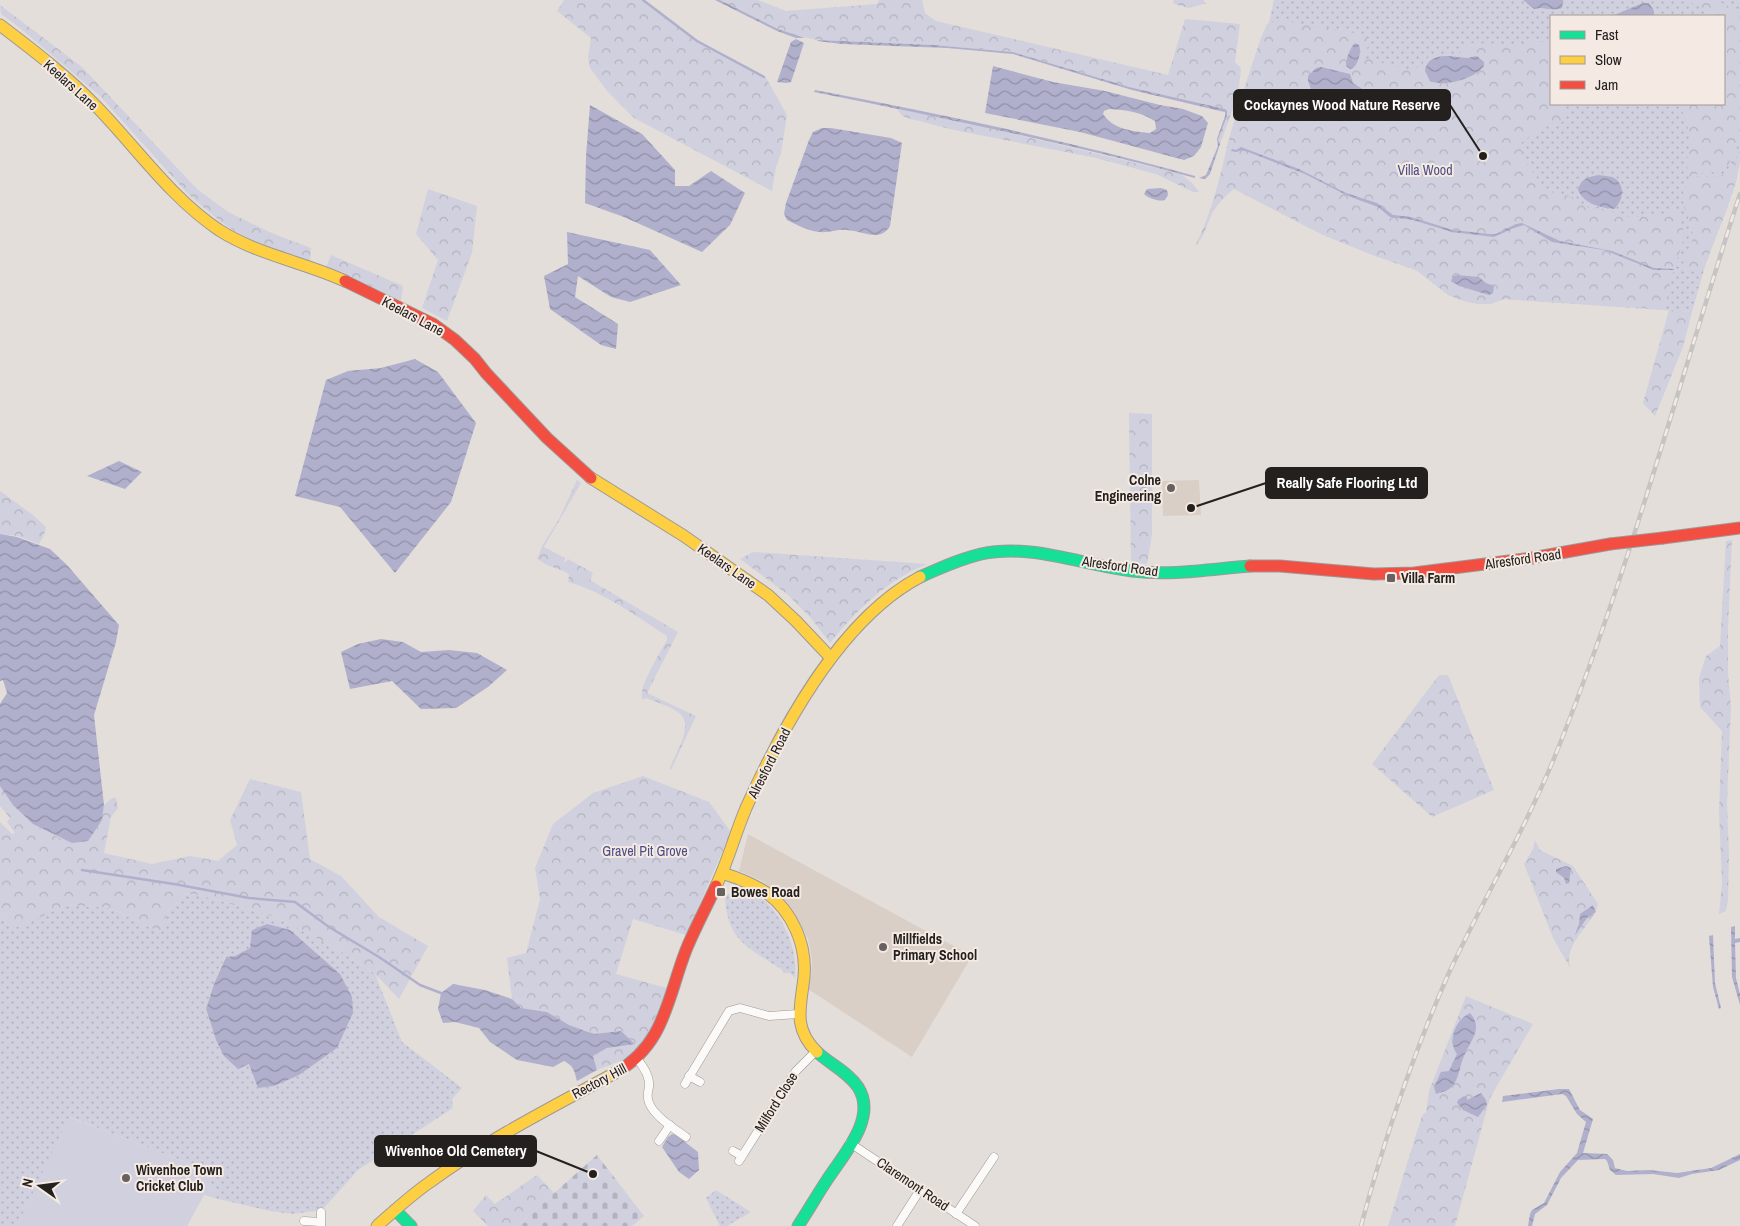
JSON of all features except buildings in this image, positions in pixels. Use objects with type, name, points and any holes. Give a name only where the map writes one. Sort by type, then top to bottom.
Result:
[{"type":"street","name":"Keelars Lane","points":[[0,25],[95,105],[176,195],[217,228],[249,247],[317,270],[354,285],[433,324],[445,332],[480,362],[486,373],[546,438],[588,476],[684,536],[768,595],[789,614],[830,658]]},
{"type":"street","name":"Alresford Road","points":[[740,823],[776,745],[813,682],[830,658],[865,617],[901,589],[942,567],[975,556],[990,552],[1034,552],[1131,571],[1151,573],[1268,566],[1394,574],[1419,573],[1553,556],[1610,544],[1740,528]]},
{"type":"street","name":"Rectory Hill","points":[[377,1226],[437,1177],[578,1091],[637,1059],[653,1038],[668,1010],[688,945],[722,873],[740,823]]},
{"type":"street","points":[[722,873],[757,887],[772,897],[790,917],[800,939],[804,962],[798,1014],[805,1037],[815,1052],[853,1079],[861,1090],[864,1099],[863,1116],[850,1143],[798,1226]]},
{"type":"street","points":[[685,1084],[729,1012],[740,1008],[769,1016],[798,1014]]},
{"type":"street","name":"Milford Close","points":[[733,1151],[740,1159],[796,1071],[815,1052]]},
{"type":"street","points":[[637,1059],[650,1081],[648,1100],[650,1106],[686,1137]]},
{"type":"street","points":[[689,1076],[700,1082]]},
{"type":"street","points":[[660,1141],[670,1125]]},
{"type":"street","name":"Claremont Road","points":[[850,1143],[975,1226]]},
{"type":"street","points":[[956,1214],[989,1160]]},
{"type":"street","points":[[897,1226],[920,1190]]},
{"type":"street","points":[[395,1210],[410,1226]]},
{"type":"street","points":[[304,1221],[321,1224],[321,1212]]},
{"type":"shaded area","points":[[1199,480],[1201,515],[1163,516],[1162,481]]},
{"type":"shaded area","name":"Millfields Primary School","points":[[748,834],[972,956],[912,1057],[808,989],[812,959],[808,939],[795,914],[777,892],[762,881],[739,871]]},
{"type":"green space","points":[[564,0],[643,0],[697,41],[765,76],[787,115],[772,191],[634,118],[607,91],[590,68],[588,57],[591,38],[557,11]]},
{"type":"green space","points":[[720,0],[758,0],[786,11],[877,4],[879,0],[922,0],[925,13],[936,21],[1168,75],[1185,19],[1240,24],[1235,62],[1241,68],[1239,87],[1234,107],[1220,144],[1218,140],[1227,116],[1225,109],[1129,87],[1013,52],[933,45],[818,40],[798,36],[778,29]]},
{"type":"green space","points":[[1173,0],[1204,0],[1207,3],[1189,8],[1174,4]]},
{"type":"green space","name":"Villa Wood","points":[[1274,0],[1740,0],[1740,162],[1735,186],[1705,266],[1692,312],[1504,299],[1490,304],[1464,301],[1448,295],[1418,271],[1321,234],[1220,181],[1228,142],[1261,38],[1269,22]]},
{"type":"green space","points":[[1686,0],[1716,0],[1740,12],[1740,141],[1724,171],[1697,174],[1690,177],[1686,163],[1691,142],[1685,116],[1678,105],[1725,105],[1725,15],[1711,15],[1705,9]]},
{"type":"green space","points":[[0,5],[82,67],[197,189],[228,212],[274,234],[311,248],[310,261],[247,237],[212,215],[188,194],[100,96],[1,14]]},
{"type":"green space","name":"Villa Wood","points":[[1279,20],[1366,35],[1369,41],[1365,58],[1413,71],[1431,55],[1453,55],[1460,52],[1466,45],[1473,43],[1528,45],[1534,40],[1550,46],[1550,105],[1559,105],[1558,107],[1565,110],[1563,122],[1544,125],[1520,144],[1525,161],[1546,191],[1570,196],[1589,208],[1605,209],[1625,217],[1662,216],[1675,210],[1680,218],[1684,233],[1665,307],[1661,309],[1504,299],[1490,304],[1464,301],[1448,295],[1416,270],[1321,234],[1234,189],[1215,209],[1202,237],[1195,246],[1211,207],[1236,115],[1267,24]]},
{"type":"green space","points":[[897,109],[973,124],[1181,174],[1199,192],[1193,192],[1156,174],[1096,158],[954,130],[902,116]]},
{"type":"green space","points":[[1740,150],[1739,165],[1732,195],[1704,269],[1680,270],[1691,244],[1693,233],[1683,204],[1684,190],[1689,182],[1697,177],[1718,177],[1725,173],[1733,164]]},
{"type":"green space","points":[[428,189],[477,206],[472,253],[447,321],[422,308],[438,260],[416,234]]},
{"type":"green space","points":[[331,255],[403,286],[401,301],[344,273],[326,267]]},
{"type":"green space","points":[[1669,310],[1692,312],[1683,347],[1655,416],[1643,403]]},
{"type":"green space","points":[[1129,413],[1152,414],[1152,534],[1147,564],[1131,563]]},
{"type":"green space","points":[[577,480],[581,483],[544,547],[565,558],[564,561],[566,562],[568,559],[593,573],[590,580],[678,632],[647,693],[696,716],[671,770],[670,768],[685,732],[683,718],[679,713],[667,706],[646,698],[643,700],[642,695],[646,679],[667,640],[667,636],[607,598],[568,582],[569,575],[566,572],[537,559],[542,546],[559,519]]},
{"type":"green space","points":[[0,491],[46,527],[39,544],[18,536],[0,534]]},
{"type":"green space","points":[[1732,540],[1728,628],[1728,673],[1731,707],[1727,803],[1728,900],[1726,911],[1719,914],[1722,883],[1719,811],[1722,731],[1700,707],[1699,678],[1706,656],[1720,646],[1726,541]]},
{"type":"green space","points":[[753,552],[927,564],[886,587],[851,619],[830,643],[810,617],[787,594],[740,559]]},
{"type":"green space","points":[[1439,675],[1448,675],[1494,790],[1432,817],[1372,764]]},
{"type":"green space","name":"Gravel Pit Grove","points":[[643,776],[709,802],[731,832],[686,935],[633,919],[616,974],[670,989],[650,1040],[633,1056],[597,1070],[593,1056],[607,1048],[634,1043],[621,1031],[595,1034],[569,1025],[547,1012],[521,1008],[512,999],[507,958],[526,953],[540,899],[535,868],[553,824],[593,793]]},
{"type":"green space","points":[[250,779],[301,792],[310,859],[341,876],[379,917],[428,946],[399,999],[375,974],[307,932],[269,915],[203,896],[186,893],[178,903],[170,906],[160,932],[110,908],[66,905],[22,926],[11,928],[0,915],[0,822],[12,834],[15,833],[7,822],[10,818],[0,806],[0,786],[48,831],[60,838],[102,820],[104,805],[112,798],[116,798],[118,808],[111,817],[104,853],[152,864],[190,856],[218,861],[237,845],[230,820]]},
{"type":"green space","points":[[1535,840],[1540,850],[1573,866],[1598,904],[1591,920],[1579,935],[1570,951],[1571,969],[1553,938],[1524,864],[1533,849]]},
{"type":"green space","points":[[741,889],[762,899],[786,929],[794,954],[795,978],[790,973],[784,973],[781,969],[750,949],[735,934],[730,924],[725,897]]},
{"type":"green space","points":[[186,893],[269,915],[307,932],[375,974],[402,1042],[462,1088],[452,1099],[453,1108],[358,1170],[322,1210],[293,1214],[270,1211],[214,1198],[213,1187],[210,1185],[213,1171],[195,1166],[70,1117],[17,1226],[0,1226],[0,915],[11,928],[66,905],[110,908],[160,932],[170,906],[178,903]],"holes":[[[250,948],[337,1048],[274,1086],[258,1087],[249,1063],[216,1040],[206,1010],[225,957],[235,956]]]},
{"type":"green space","points":[[1466,996],[1533,1024],[1490,1098],[1455,1226],[1388,1226],[1422,1116],[1426,1112],[1429,1091]]},
{"type":"green space","name":"Wivenhoe Town Cricket Club","points":[[69,1117],[195,1166],[213,1171],[210,1185],[213,1187],[214,1198],[204,1195],[187,1226],[17,1226]]},
{"type":"green space","points":[[597,1155],[644,1216],[632,1226],[517,1226]]},
{"type":"green space","points":[[537,1175],[554,1193],[517,1226],[488,1226],[473,1211],[486,1195],[495,1204]]},
{"type":"green space","points":[[716,1190],[751,1212],[727,1226],[720,1226],[706,1198]]},
{"type":"water","points":[[715,0],[720,0],[778,29],[805,38],[796,38],[777,31]]},
{"type":"water","points":[[1523,0],[1563,0],[1562,8],[1534,9]]},
{"type":"water","points":[[1643,3],[1649,3],[1654,11],[1654,15],[1614,15]]},
{"type":"water","points":[[796,39],[804,43],[791,82],[777,82],[791,42]]},
{"type":"water","points":[[818,40],[933,45],[1013,52],[1129,87],[1225,109],[1227,116],[1218,140],[1220,144],[1210,174],[1205,179],[1199,178],[1206,175],[1218,146],[1217,139],[1225,112],[1132,90],[1013,54],[947,48],[842,44]]},
{"type":"water","points":[[1355,43],[1359,45],[1360,54],[1356,64],[1350,69],[1346,66],[1347,60],[1350,50]]},
{"type":"water","points":[[1477,56],[1484,62],[1484,66],[1474,75],[1459,81],[1437,83],[1430,81],[1425,71],[1428,63],[1437,57],[1467,58]]},
{"type":"water","points":[[993,66],[1053,82],[1105,91],[1183,109],[1202,116],[1208,123],[1201,147],[1194,156],[1184,160],[1080,132],[985,113]],"holes":[[[1109,109],[1144,115],[1155,121],[1156,129],[1150,133],[1118,127],[1103,114],[1104,111]]]},
{"type":"water","points":[[1321,67],[1350,74],[1353,83],[1364,90],[1365,94],[1345,94],[1341,98],[1312,92],[1308,76],[1316,68]]},
{"type":"water","points":[[815,90],[1053,140],[1148,163],[1195,176],[1195,178],[1053,142],[814,92]]},
{"type":"water","points":[[590,105],[642,134],[675,170],[675,186],[689,186],[711,171],[745,193],[730,225],[702,252],[624,217],[585,203]]},
{"type":"water","points":[[822,128],[891,138],[902,143],[890,226],[881,234],[871,235],[844,230],[816,231],[803,228],[787,220],[784,214],[786,203],[809,140],[813,132]]},
{"type":"water","points":[[1241,147],[1299,169],[1346,193],[1377,203],[1393,215],[1411,217],[1453,230],[1489,234],[1496,234],[1522,223],[1560,241],[1612,251],[1654,268],[1674,270],[1654,270],[1604,250],[1552,242],[1524,225],[1494,237],[1452,232],[1413,220],[1390,217],[1378,207],[1348,196],[1305,174],[1243,150],[1231,151]]},
{"type":"water","points":[[1599,175],[1612,177],[1620,183],[1621,197],[1614,209],[1589,202],[1578,190],[1581,183],[1586,179]]},
{"type":"water","points":[[1161,188],[1167,190],[1168,195],[1165,200],[1154,199],[1144,194],[1147,189]]},
{"type":"water","points":[[567,232],[650,250],[681,285],[630,302],[611,297],[578,276],[575,297],[618,324],[616,349],[601,345],[550,309],[544,276],[568,264]]},
{"type":"water","points":[[1453,276],[1479,277],[1486,283],[1494,286],[1493,293],[1489,295],[1459,286],[1451,281]]},
{"type":"water","points":[[415,359],[438,372],[476,423],[451,502],[395,573],[340,507],[295,496],[326,380],[348,371],[381,368]]},
{"type":"water","points":[[119,461],[142,472],[125,489],[87,476]]},
{"type":"water","points":[[0,534],[17,537],[50,549],[67,565],[119,625],[116,642],[94,715],[104,805],[102,820],[88,841],[72,843],[33,824],[13,805],[0,786],[0,704],[7,693],[3,680],[0,681]]},
{"type":"water","points":[[381,639],[403,642],[421,652],[449,650],[477,653],[507,670],[488,687],[456,708],[421,709],[392,681],[350,689],[341,652],[358,644]]},
{"type":"water","points":[[1566,866],[1571,868],[1569,883],[1566,884],[1564,878],[1556,872],[1556,869]]},
{"type":"water","points":[[1593,905],[1596,912],[1587,918],[1575,935],[1580,914]]},
{"type":"water","points":[[267,924],[290,930],[340,974],[352,997],[353,1013],[337,1048],[299,1075],[274,1086],[258,1088],[249,1064],[238,1069],[224,1056],[216,1040],[206,1009],[214,984],[226,957],[235,956],[250,948],[252,930]]},
{"type":"water","points":[[1735,926],[1735,939],[1740,938],[1740,942],[1735,943],[1736,978],[1740,994],[1740,1005],[1732,977],[1731,927]]},
{"type":"water","points":[[1713,935],[1715,983],[1721,1008],[1719,1009],[1713,987],[1709,936]]},
{"type":"water","points":[[453,984],[485,990],[512,999],[521,1008],[547,1012],[569,1025],[594,1034],[621,1031],[635,1044],[607,1048],[593,1056],[597,1070],[577,1081],[572,1067],[564,1061],[553,1067],[517,1060],[490,1042],[479,1028],[455,1022],[443,1023],[438,1009],[441,993]]},
{"type":"water","points":[[1470,1013],[1476,1024],[1476,1030],[1464,1056],[1457,1079],[1450,1089],[1436,1094],[1434,1087],[1441,1072],[1449,1071],[1457,1054],[1453,1043],[1454,1031],[1460,1021]]},
{"type":"water","points":[[1569,1089],[1580,1110],[1593,1119],[1583,1153],[1607,1154],[1613,1160],[1615,1168],[1627,1171],[1649,1170],[1677,1173],[1711,1168],[1740,1154],[1740,1160],[1719,1170],[1679,1178],[1653,1174],[1616,1175],[1610,1170],[1605,1159],[1578,1160],[1561,1178],[1547,1205],[1535,1214],[1532,1226],[1528,1226],[1532,1210],[1544,1203],[1560,1172],[1577,1153],[1586,1122],[1577,1114],[1566,1096],[1562,1094],[1502,1102],[1503,1096]]},
{"type":"water","points":[[1481,1093],[1487,1105],[1478,1117],[1463,1110],[1457,1103],[1464,1096],[1467,1097],[1467,1100]]},
{"type":"water","points":[[672,1134],[698,1152],[699,1170],[689,1179],[679,1172],[662,1147]]},
{"type":"waterway","points":[[643,0],[697,41],[764,77]]},
{"type":"waterway","points":[[82,870],[249,898],[295,902],[329,927],[379,957],[420,985],[441,993]]},
{"type":"railway","points":[[1361,1226],[1379,1162],[1422,1037],[1461,947],[1543,784],[1582,687],[1630,547],[1740,194]]},
{"type":"traffic: fast","points":[[920,577],[965,558],[1000,551],[1038,553],[1113,568],[1161,573],[1250,566]]},
{"type":"traffic: fast","points":[[798,1226],[856,1136],[864,1111],[863,1099],[858,1087],[844,1072],[817,1052]]},
{"type":"traffic: fast","points":[[395,1210],[411,1226]]},
{"type":"traffic: slow","points":[[0,25],[50,64],[85,95],[169,187],[201,217],[219,230],[249,246],[345,281]]},
{"type":"traffic: slow","points":[[591,478],[684,536],[768,595],[830,657]]},
{"type":"traffic: slow","points":[[716,886],[746,808],[777,744],[816,678],[839,647],[864,620],[891,596],[920,577]]},
{"type":"traffic: slow","points":[[722,873],[767,893],[791,920],[803,953],[804,977],[800,1007],[801,1025],[809,1043],[817,1052]]},
{"type":"traffic: slow","points":[[377,1226],[423,1187],[474,1152],[520,1124],[615,1073]]},
{"type":"traffic: jam","points":[[345,281],[433,324],[455,340],[475,359],[547,438],[591,478]]},
{"type":"traffic: jam","points":[[1663,538],[1740,528]]},
{"type":"traffic: jam","points":[[1610,544],[1663,538]]},
{"type":"traffic: jam","points":[[1250,566],[1280,566],[1374,574],[1414,573],[1532,558],[1610,544]]},
{"type":"traffic: jam","points":[[615,1073],[632,1062],[645,1049],[654,1035],[662,1019],[686,950],[716,886]]},
{"type":"place","name":"Cockaynes Wood Nature Reserve","points":[[1483,156]]},
{"type":"place","name":"Colne Engineering","points":[[1171,488]]},
{"type":"place","name":"Really Safe Flooring Ltd","points":[[1191,508]]},
{"type":"place","name":"Villa Farm","points":[[1391,578]]},
{"type":"place","name":"Bowes Road","points":[[721,892]]},
{"type":"place","name":"Millfields Primary School","points":[[883,947]]},
{"type":"place","name":"Wivenhoe Old Cemetery","points":[[593,1174]]},
{"type":"place","name":"Wivenhoe Town Cricket Club","points":[[126,1178]]}]
